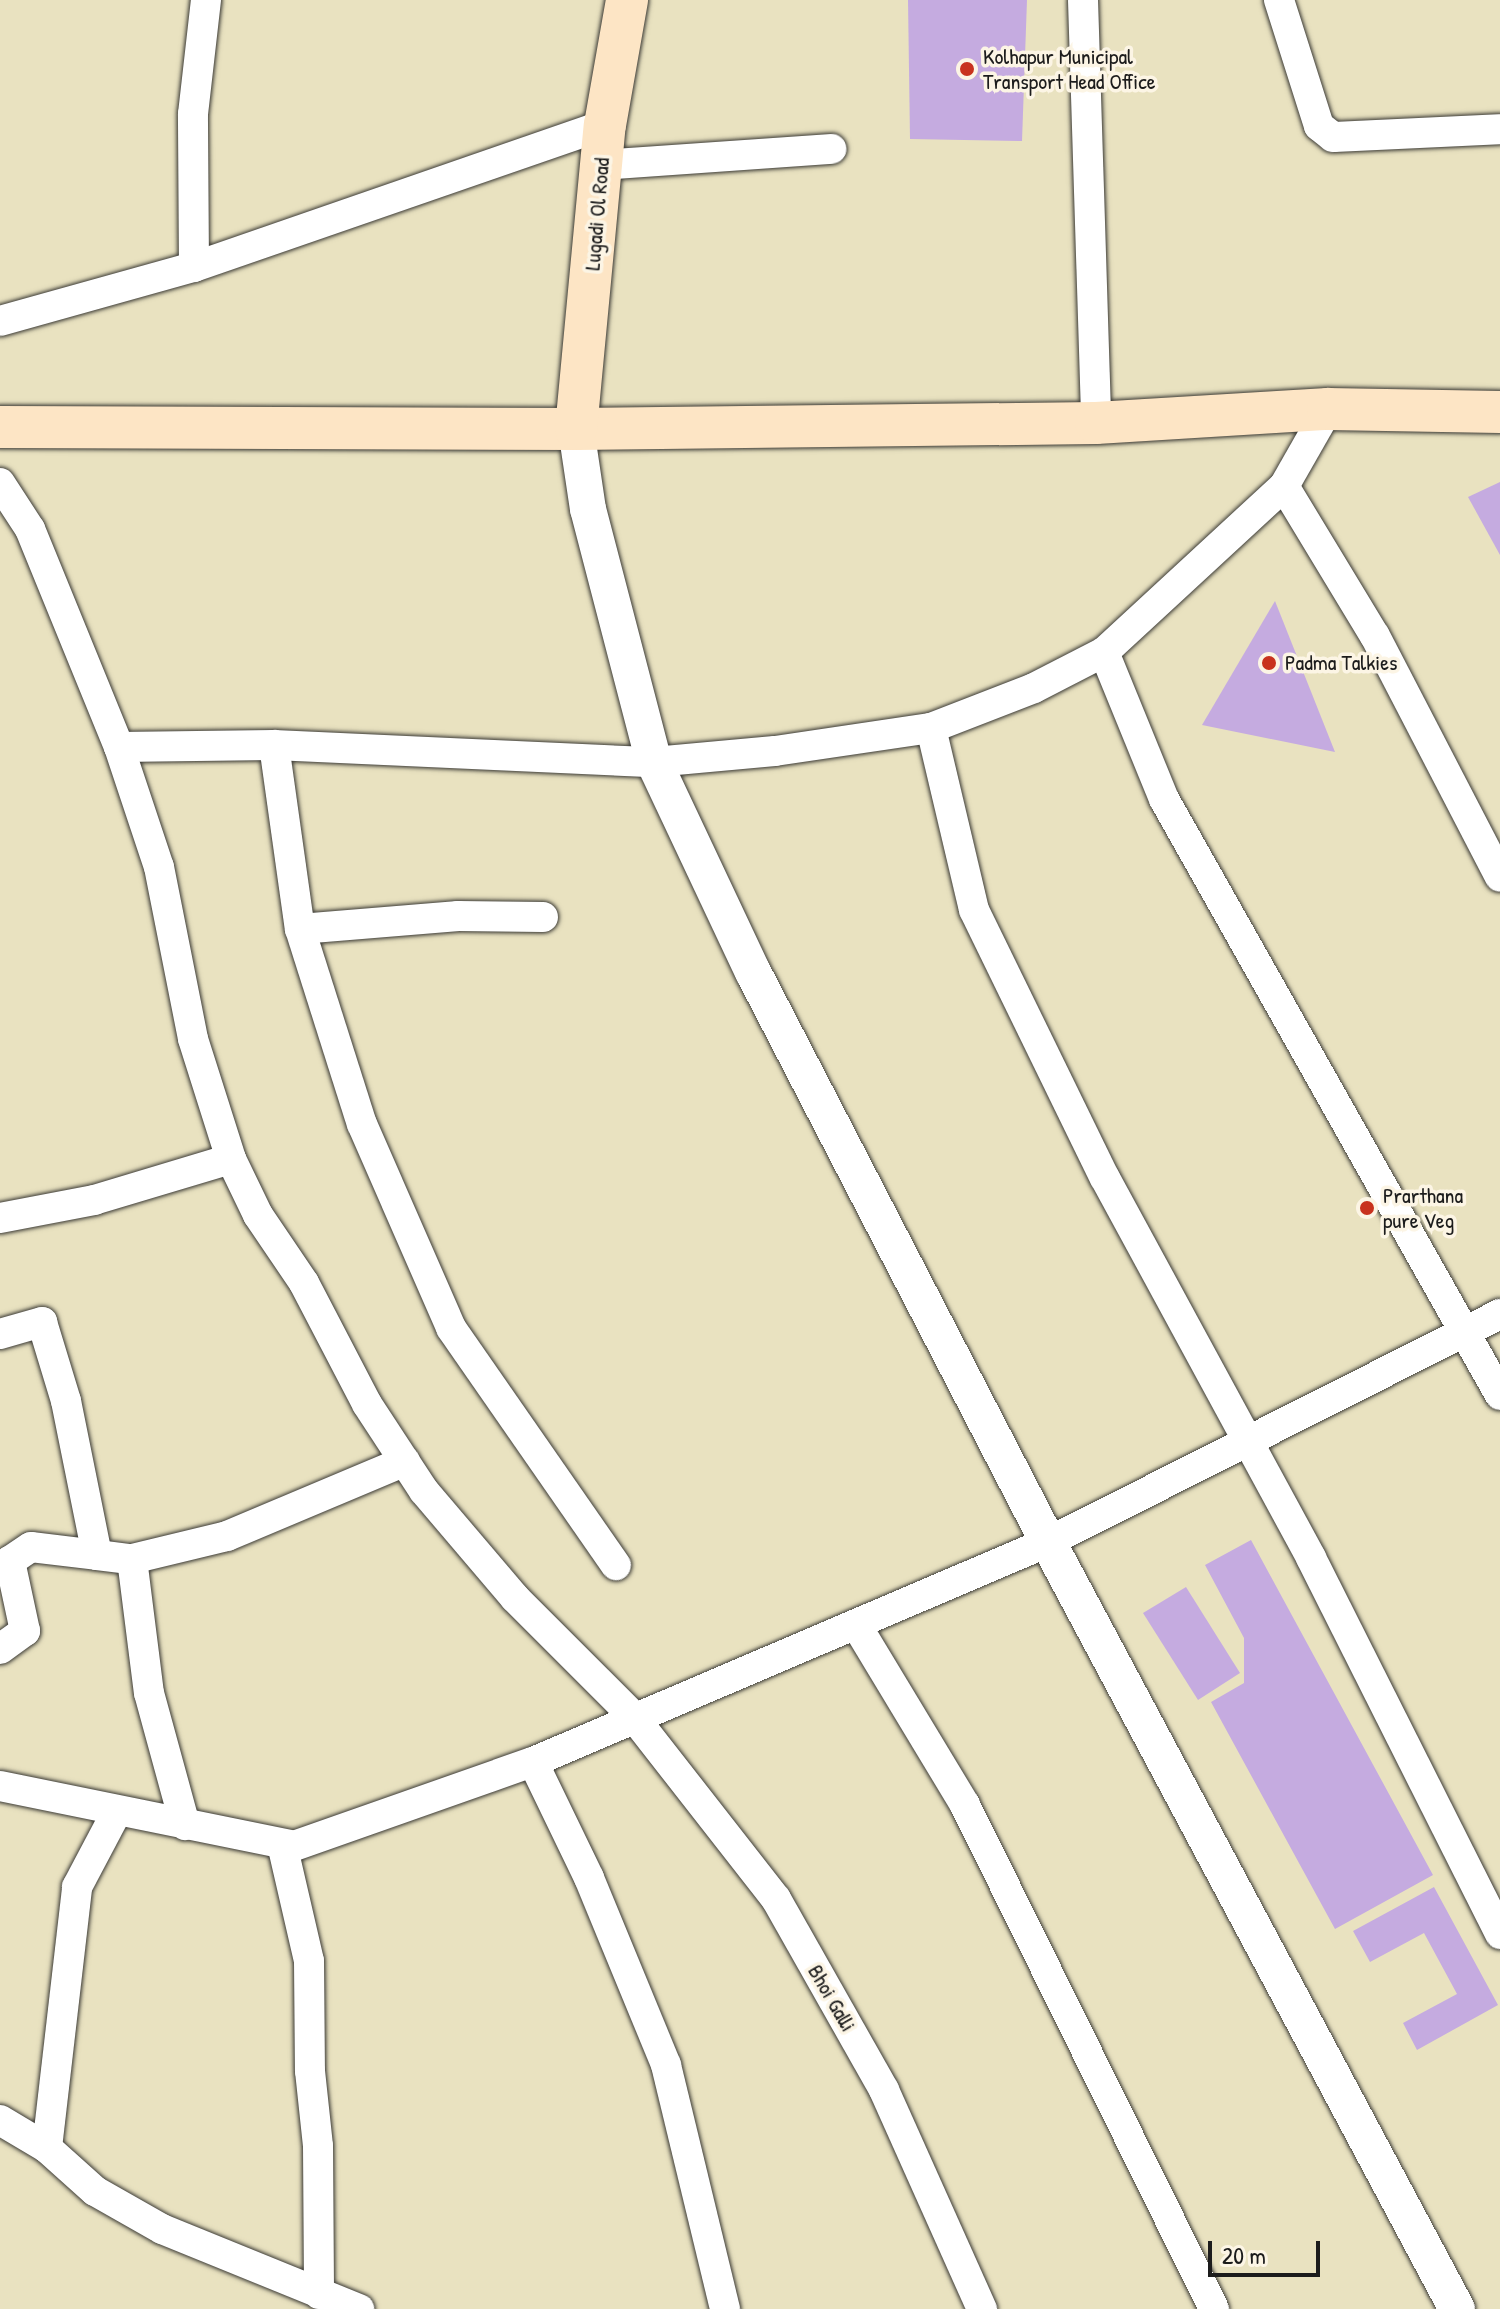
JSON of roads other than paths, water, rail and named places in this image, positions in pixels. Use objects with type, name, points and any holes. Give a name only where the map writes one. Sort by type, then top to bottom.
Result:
[{"type":"main road","name":"Lugadi Ol Road","points":[[576,429],[603,145],[627,0]]},
{"type":"main road","points":[[0,427],[576,429],[1096,423],[1328,409],[1500,412]]},
{"type":"street","points":[[194,267],[193,114],[206,0]]},
{"type":"street","points":[[1083,0],[1096,423]]},
{"type":"street","points":[[1279,0],[1319,126],[1333,137],[1500,129]]},
{"type":"street","points":[[0,321],[194,267],[603,145],[831,149]]},
{"type":"street","points":[[119,747],[274,745],[654,762],[775,751],[931,728],[1034,688],[1104,652],[1284,486],[1328,409]]},
{"type":"street","points":[[576,429],[588,509],[654,762],[760,986],[1048,1542],[1457,2309]]},
{"type":"street","name":"Bhoi Galli","points":[[0,483],[30,529],[119,747],[159,867],[193,1039],[231,1159],[258,1215],[304,1283],[367,1404],[405,1461],[515,1598],[633,1716],[776,1899],[884,2090],[982,2309]]},
{"type":"street","points":[[1284,486],[1375,636],[1500,877]]},
{"type":"street","points":[[1104,652],[1164,799],[1500,1395]]},
{"type":"street","points":[[931,728],[974,910],[1105,1178],[1249,1438],[1500,1934]]},
{"type":"street","points":[[274,745],[300,929],[362,1124],[451,1328],[616,1565]]},
{"type":"street","points":[[300,929],[458,916],[543,917]]},
{"type":"street","points":[[0,1218],[94,1200],[231,1159]]},
{"type":"street","points":[[0,1786],[294,1846],[533,1762],[633,1716],[857,1626],[1048,1542],[1500,1314]]},
{"type":"street","points":[[0,1334],[42,1322],[66,1401],[97,1555]]},
{"type":"street","points":[[0,1649],[25,1631],[10,1561],[31,1547],[132,1559],[227,1536],[405,1461]]},
{"type":"street","points":[[132,1559],[149,1693],[185,1825]]},
{"type":"street","points":[[857,1626],[965,1805],[1214,2309]]},
{"type":"street","points":[[533,1762],[589,1878],[666,2065],[725,2309]]},
{"type":"street","points":[[47,2148],[77,1887],[117,1811]]},
{"type":"street","points":[[282,1844],[309,1961],[310,2071],[318,2146],[319,2294]]},
{"type":"street","points":[[0,2120],[47,2148],[95,2191],[162,2229],[359,2309]]},
{"type":"place","name":"Kolhapur Municipal Transport Head Office","points":[[967,69]]},
{"type":"place","name":"Padma Talkies","points":[[1269,663]]},
{"type":"place","name":"Prarthana pure Veg","points":[[1367,1208]]}]
